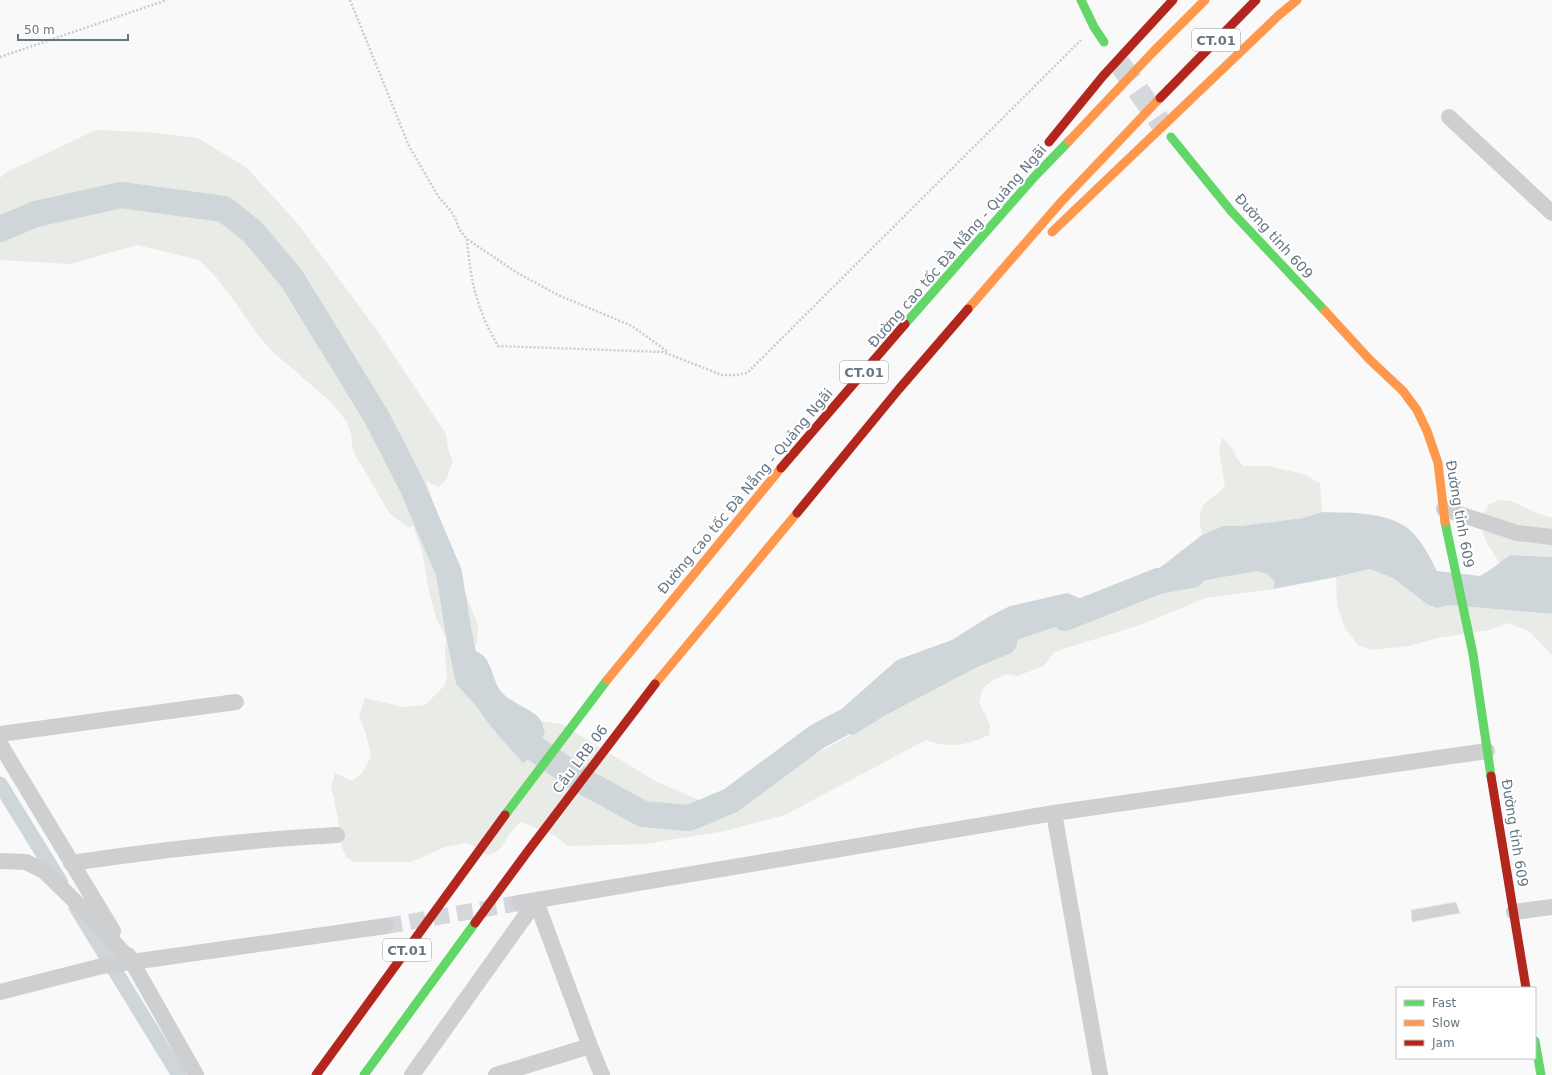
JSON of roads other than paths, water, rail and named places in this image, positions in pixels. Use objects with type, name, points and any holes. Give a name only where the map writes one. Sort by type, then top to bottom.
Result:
[{"type":"main road","points":[[1081,0],[1094,27],[1104,42]]},
{"type":"main road","points":[[1043,150],[1103,76],[1173,0]]},
{"type":"main road","name":"Đường cao tốc Đà Nẵng - Quảng Ngãi","points":[[623,660],[809,434],[1036,175],[1153,52],[1205,0]]},
{"type":"main road","name":"CT.01","points":[[899,389],[1061,202],[1136,122],[1256,0]]},
{"type":"main road","points":[[1048,237],[1279,15],[1297,0]]},
{"type":"main road","name":"Đường tỉnh 609","points":[[1171,137],[1231,210],[1370,360],[1411,400],[1427,431],[1438,463],[1447,534],[1473,654],[1487,751],[1526,987]]},
{"type":"main road","points":[[869,366],[1018,181]]},
{"type":"main road","points":[[899,389],[1004,282]]},
{"type":"main road","name":"Cầu LRB 06","points":[[364,1075],[528,851],[655,684],[899,389]]},
{"type":"main road","name":"Cầu LRB 06","points":[[316,1075],[498,824],[623,660]]},
{"type":"main road","points":[[1536,1047],[1541,1075]]},
{"type":"street","points":[[1449,117],[1552,213]]},
{"type":"street","points":[[1444,509],[1517,533],[1552,537]]},
{"type":"street","points":[[0,734],[236,702]]},
{"type":"street","points":[[0,744],[71,863],[128,963],[196,1075]]},
{"type":"street","points":[[519,903],[1054,813],[1487,751]]},
{"type":"street","points":[[1054,813],[1100,1075]]},
{"type":"street","points":[[71,863],[126,854],[260,840],[337,835]]},
{"type":"street","points":[[0,861],[26,862],[44,871],[85,911],[128,963]]},
{"type":"street","points":[[536,901],[602,1075]]},
{"type":"street","points":[[412,1075],[536,901]]},
{"type":"street","points":[[1514,912],[1552,907]]},
{"type":"street","points":[[0,992],[102,966],[386,926]]},
{"type":"street","points":[[496,1075],[590,1046]]},
{"type":"waterway","points":[[0,229],[36,214],[121,195],[224,209],[253,232],[292,279],[376,416],[412,486],[449,573],[468,678],[481,692]]},
{"type":"waterway","points":[[1065,618],[1158,581],[1192,575]]},
{"type":"waterway","points":[[509,724],[525,742],[581,780],[643,814],[689,818],[730,801],[818,736],[972,655],[1004,642]]},
{"type":"waterway","points":[[0,784],[61,883]]},
{"type":"waterway","points":[[76,907],[179,1075]]},
{"type":"tunnel","points":[[1119,63],[1161,123]]},
{"type":"tunnel","points":[[386,926],[519,903]]}]
